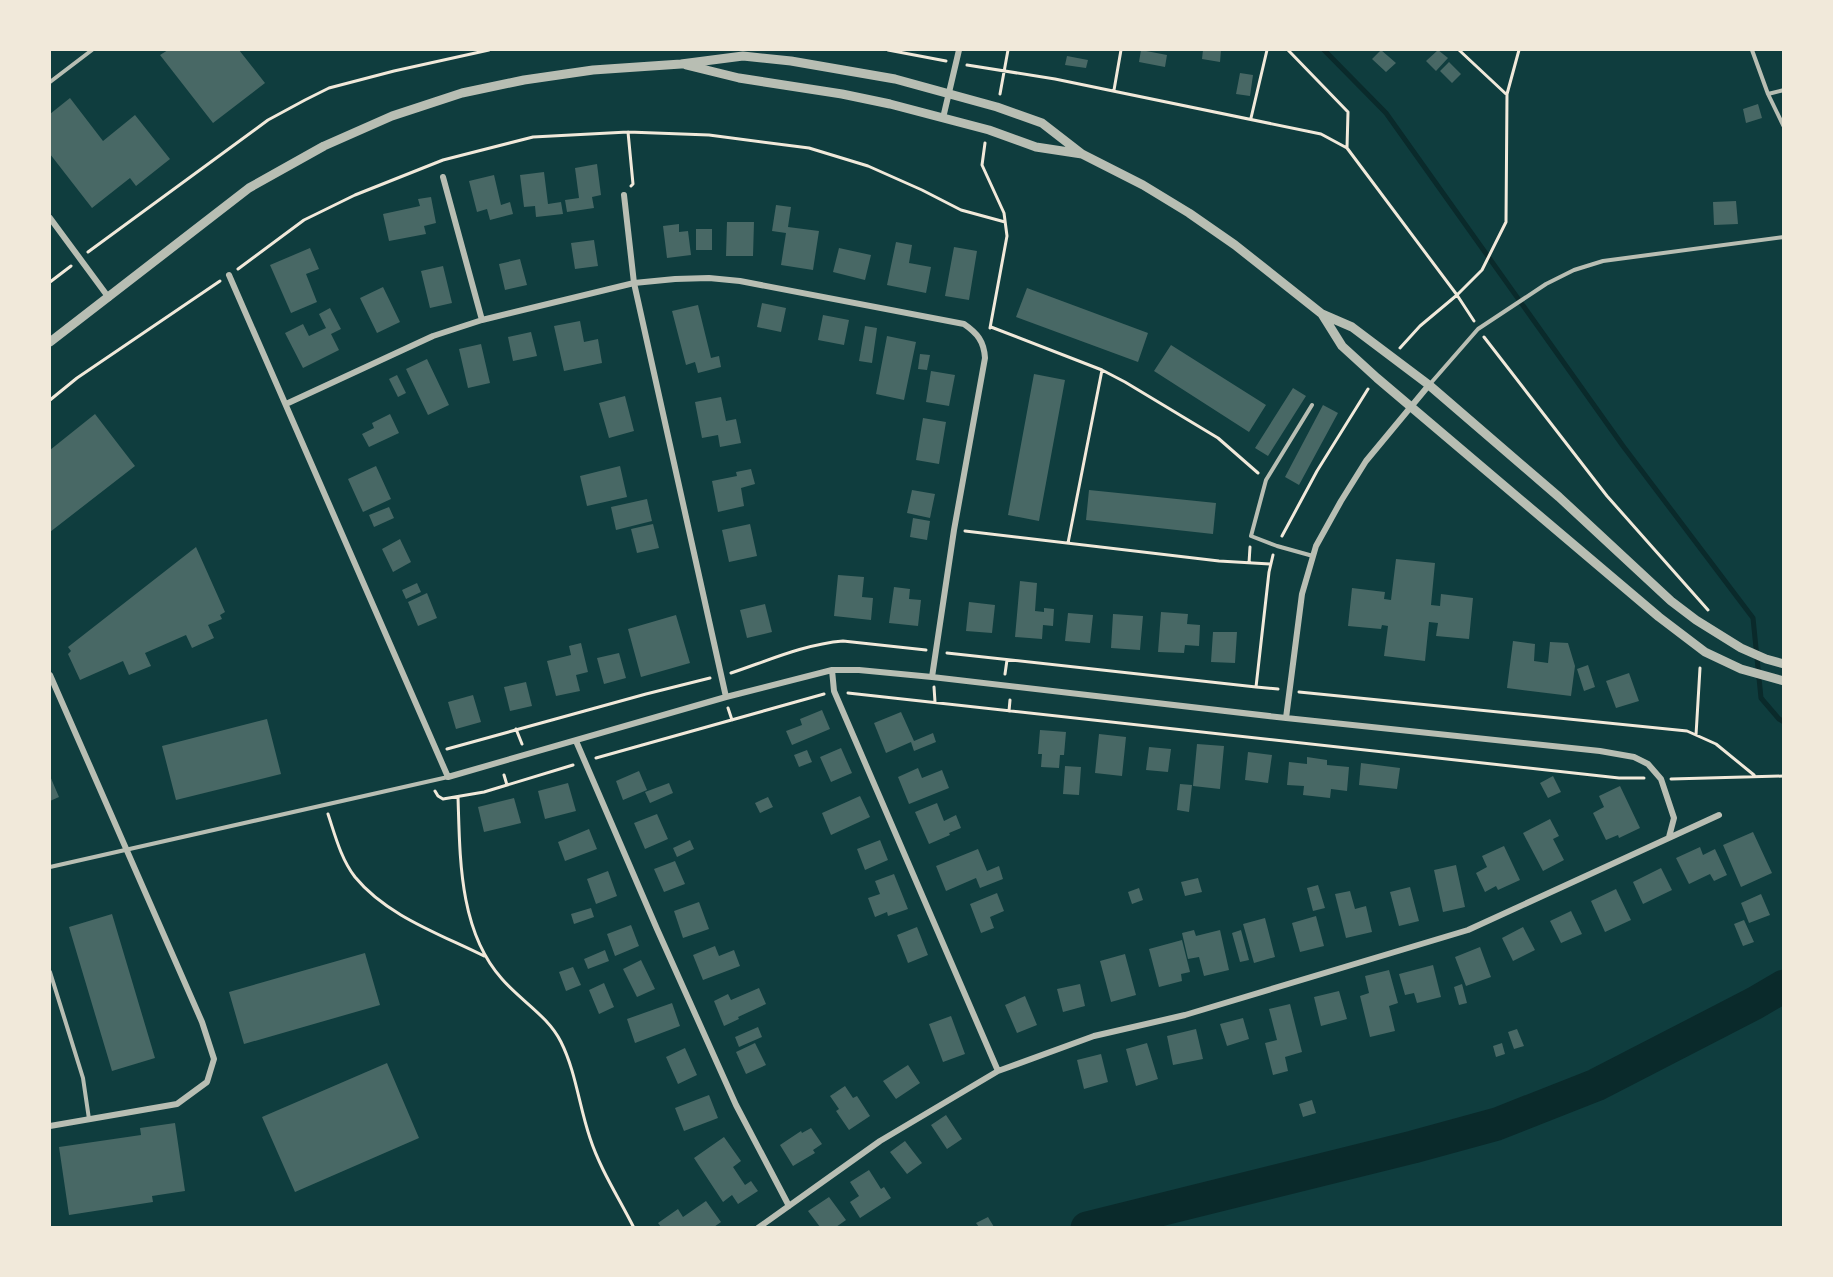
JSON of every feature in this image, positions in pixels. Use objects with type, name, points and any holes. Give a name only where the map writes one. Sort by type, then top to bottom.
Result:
[{"type":"street","points":[[943,118],[959,50]]},
{"type":"street","points":[[50,342],[249,188],[324,146],[392,116],[462,93],[524,80],[593,70],[681,64],[743,56],[791,61],[895,79],[997,107],[1042,123],[1082,154],[1134,180],[1189,213],[1235,245],[1322,314],[1352,327],[1429,385],[1559,497],[1671,600],[1696,620],[1741,648],[1784,664]]},
{"type":"street","points":[[681,64],[739,78],[890,104],[989,130],[1036,147],[1082,154]]},
{"type":"street","points":[[443,177],[482,320]]},
{"type":"street","points":[[624,195],[634,283],[726,697]]},
{"type":"street","points":[[50,218],[110,297]]},
{"type":"street","points":[[229,275],[448,777],[726,697],[832,670],[859,670],[1600,751],[1634,758],[1648,764],[1661,779],[1674,818],[1669,837]]},
{"type":"street","points":[[286,404],[433,336],[482,320],[634,283],[709,278],[740,281],[964,324],[979,336],[984,350],[984,368],[954,530],[932,677]]},
{"type":"street","points":[[1322,314],[1342,346],[1377,378],[1659,617],[1705,652],[1741,669],[1784,681]]},
{"type":"street","points":[[1286,718],[1302,594],[1316,546],[1366,461],[1429,385]]},
{"type":"street","points":[[832,670],[834,691],[998,1071]]},
{"type":"street","points":[[50,675],[202,1022],[214,1059],[207,1082],[177,1104],[50,1126]]},
{"type":"street","points":[[576,741],[736,1105],[789,1206]]},
{"type":"street","points":[[758,1227],[880,1141],[998,1071],[1094,1036],[1185,1015],[1468,930],[1719,815]]},
{"type":"lane","points":[[50,82],[92,50]]},
{"type":"lane","points":[[1752,50],[1768,94],[1784,127]]},
{"type":"lane","points":[[1768,94],[1784,90]]},
{"type":"lane","points":[[1429,385],[1478,329],[1546,284],[1574,270],[1603,261],[1784,237]]},
{"type":"lane","points":[[1312,405],[1266,480],[1251,536],[1276,546],[1313,556]]},
{"type":"lane","points":[[50,867],[448,777]]},
{"type":"lane","points":[[50,972],[83,1078],[89,1119]]},
{"type":"path","points":[[50,282],[268,120],[305,100],[329,88],[489,50]]},
{"type":"path","points":[[997,107],[1008,50]]},
{"type":"path","points":[[1114,90],[1121,50]]},
{"type":"path","points":[[1251,118],[1267,50]]},
{"type":"path","points":[[1288,50],[1348,112],[1347,148]]},
{"type":"path","points":[[1459,50],[1507,94]]},
{"type":"path","points":[[1392,357],[1420,326],[1482,270],[1506,222],[1507,94],[1519,50]]},
{"type":"path","points":[[1004,72],[1114,90],[1251,118],[1321,134],[1347,148],[1457,295],[1478,329],[1607,496],[1708,611]]},
{"type":"path","points":[[979,336],[991,327],[1007,236],[1004,213],[982,165],[983,147],[989,130]]},
{"type":"path","points":[[50,400],[77,378],[229,275],[304,220],[355,195],[443,160],[533,137],[628,132],[709,135],[809,148],[868,166],[961,210],[1005,222]]},
{"type":"path","points":[[624,195],[633,184],[628,132]]},
{"type":"path","points":[[991,327],[1102,370],[1158,401],[1218,438],[1266,480]]},
{"type":"path","points":[[1068,543],[1102,370]]},
{"type":"path","points":[[1256,687],[1270,564],[1276,546],[1317,471],[1377,378]]},
{"type":"path","points":[[954,530],[1270,564]]},
{"type":"path","points":[[1249,563],[1251,536]]},
{"type":"path","points":[[437,752],[646,694],[721,676],[815,645],[843,641],[1288,691],[1688,731],[1716,744],[1755,776]]},
{"type":"path","points":[[1005,674],[1007,660]]},
{"type":"path","points":[[1696,735],[1700,668]]},
{"type":"path","points":[[434,780],[435,793],[443,799],[484,792],[834,691],[1619,778],[1784,776]]},
{"type":"path","points":[[1009,711],[1010,700]]},
{"type":"path","points":[[516,729],[522,744]]},
{"type":"path","points":[[504,775],[507,785]]},
{"type":"path","points":[[458,797],[460,851],[466,901],[475,933],[486,957],[502,979],[550,1024],[560,1040],[576,1082],[590,1138],[634,1227]]},
{"type":"path","points":[[325,805],[339,848],[355,876],[378,900],[410,920],[486,957]]},
{"type":"building","points":[[168,50],[239,50],[265,83],[213,123],[160,55]]},
{"type":"building","points":[[1141,50],[1167,55],[1165,67],[1139,62]]},
{"type":"building","points":[[1203,50],[1221,50],[1220,62],[1202,59]]},
{"type":"building","points":[[1381,50],[1396,63],[1386,72],[1372,59]]},
{"type":"building","points":[[1438,50],[1448,58],[1436,71],[1426,61]]},
{"type":"building","points":[[1067,56],[1088,60],[1086,68],[1065,65]]},
{"type":"building","points":[[1449,62],[1461,74],[1452,83],[1440,71]]},
{"type":"building","points":[[1240,73],[1253,75],[1250,96],[1236,94]]},
{"type":"building","points":[[70,98],[103,141],[135,115],[170,159],[136,186],[130,178],[92,208],[50,154],[50,114]]},
{"type":"building","points":[[1758,104],[1762,118],[1746,123],[1743,109]]},
{"type":"building","points":[[597,164],[601,195],[592,197],[594,208],[567,212],[565,200],[579,198],[575,168]]},
{"type":"building","points":[[544,172],[548,204],[561,202],[563,214],[536,217],[535,206],[524,207],[520,175]]},
{"type":"building","points":[[494,175],[501,205],[510,202],[513,214],[490,220],[487,209],[477,212],[469,181]]},
{"type":"building","points":[[431,197],[436,223],[424,226],[426,234],[389,241],[383,214],[420,206],[418,199]]},
{"type":"building","points":[[1736,201],[1738,224],[1714,225],[1713,202]]},
{"type":"building","points":[[776,205],[791,207],[788,227],[819,231],[813,270],[781,265],[786,233],[772,231]]},
{"type":"building","points":[[727,222],[754,222],[753,256],[726,256]]},
{"type":"building","points":[[679,224],[679,232],[688,231],[691,255],[667,258],[663,226]]},
{"type":"building","points":[[696,229],[712,229],[712,250],[696,250]]},
{"type":"building","points":[[594,240],[598,266],[575,269],[571,243]]},
{"type":"building","points":[[896,242],[912,245],[909,263],[931,267],[926,293],[887,285]]},
{"type":"building","points":[[954,247],[977,251],[969,300],[945,296]]},
{"type":"building","points":[[310,248],[319,269],[306,274],[317,302],[291,313],[270,265]]},
{"type":"building","points":[[839,248],[871,255],[865,280],[833,272]]},
{"type":"building","points":[[520,259],[527,285],[505,290],[499,264]]},
{"type":"building","points":[[443,266],[452,303],[430,308],[421,271]]},
{"type":"building","points":[[383,287],[400,322],[377,333],[360,298]]},
{"type":"building","points":[[1027,288],[1148,333],[1138,362],[1016,317]]},
{"type":"building","points":[[762,303],[786,308],[781,332],[757,327]]},
{"type":"building","points":[[698,305],[711,358],[719,356],[721,367],[698,373],[695,362],[686,365],[672,311]]},
{"type":"building","points":[[330,308],[341,329],[331,334],[339,350],[303,368],[285,333],[303,324],[309,336],[326,328],[319,314]]},
{"type":"building","points":[[823,315],[849,320],[844,345],[818,340]]},
{"type":"building","points":[[580,321],[584,342],[598,339],[602,363],[564,371],[554,326]]},
{"type":"building","points":[[865,326],[877,328],[872,363],[859,361]]},
{"type":"building","points":[[531,332],[537,356],[513,361],[508,337]]},
{"type":"building","points":[[887,336],[916,342],[904,400],[876,394]]},
{"type":"building","points":[[481,344],[490,383],[468,388],[459,349]]},
{"type":"building","points":[[1171,345],[1266,405],[1249,432],[1154,371]]},
{"type":"building","points":[[920,354],[930,355],[927,370],[918,369]]},
{"type":"building","points":[[427,359],[449,405],[428,415],[406,369]]},
{"type":"building","points":[[931,371],[955,375],[949,406],[926,402]]},
{"type":"building","points":[[1034,374],[1065,380],[1039,521],[1008,515]]},
{"type":"building","points":[[397,375],[406,393],[398,397],[389,379]]},
{"type":"building","points":[[1293,388],[1306,396],[1268,456],[1255,448]]},
{"type":"building","points":[[625,396],[634,431],[609,438],[599,403]]},
{"type":"building","points":[[721,397],[726,421],[736,419],[741,443],[720,447],[718,435],[702,438],[695,402]]},
{"type":"building","points":[[1323,405],[1338,413],[1299,485],[1285,477]]},
{"type":"building","points":[[95,414],[135,466],[50,532],[50,450]]},
{"type":"building","points":[[390,414],[399,433],[369,447],[362,434],[374,428],[372,423]]},
{"type":"building","points":[[923,418],[946,422],[939,464],[916,460]]},
{"type":"building","points":[[376,466],[391,499],[363,512],[348,479]]},
{"type":"building","points":[[620,466],[627,497],[587,506],[580,476]]},
{"type":"building","points":[[751,469],[755,484],[741,488],[744,506],[718,512],[712,481],[737,476],[736,472]]},
{"type":"building","points":[[912,490],[935,494],[930,518],[907,513]]},
{"type":"building","points":[[1089,490],[1216,503],[1213,534],[1086,520]]},
{"type":"building","points":[[647,499],[652,521],[616,530],[611,507]]},
{"type":"building","points":[[389,507],[394,518],[374,527],[369,515]]},
{"type":"building","points":[[913,518],[930,521],[927,540],[910,537]]},
{"type":"building","points":[[653,524],[659,548],[637,553],[631,529]]},
{"type":"building","points":[[750,524],[757,556],[729,562],[722,530]]},
{"type":"building","points":[[400,539],[411,562],[393,572],[382,549]]},
{"type":"building","points":[[196,547],[225,612],[220,615],[222,619],[208,625],[214,638],[192,648],[186,635],[145,653],[151,666],[129,675],[123,661],[80,680],[68,654],[71,651],[68,647]]},
{"type":"building","points":[[1396,559],[1435,563],[1431,605],[1440,606],[1441,594],[1473,598],[1469,639],[1436,636],[1438,623],[1429,622],[1425,661],[1384,656],[1388,626],[1382,625],[1381,629],[1348,626],[1352,588],[1385,592],[1384,599],[1391,600]]},
{"type":"building","points":[[838,575],[864,577],[862,597],[873,598],[871,620],[834,616]]},
{"type":"building","points":[[1020,581],[1037,583],[1035,611],[1044,612],[1044,608],[1054,609],[1053,626],[1043,625],[1042,639],[1015,637]]},
{"type":"building","points":[[417,583],[421,592],[406,599],[402,590]]},
{"type":"building","points":[[894,587],[910,589],[909,599],[921,600],[918,626],[889,623]]},
{"type":"building","points":[[427,593],[437,618],[418,626],[408,602]]},
{"type":"building","points":[[969,602],[995,605],[992,633],[966,631]]},
{"type":"building","points":[[765,604],[772,632],[747,638],[740,610]]},
{"type":"building","points":[[1161,612],[1188,614],[1187,624],[1200,625],[1199,646],[1185,645],[1184,653],[1158,652]]},
{"type":"building","points":[[1068,613],[1093,615],[1090,643],[1065,641]]},
{"type":"building","points":[[1113,614],[1143,616],[1140,650],[1111,648]]},
{"type":"building","points":[[676,615],[690,663],[641,677],[628,629]]},
{"type":"building","points":[[1213,632],[1237,632],[1235,663],[1211,662]]},
{"type":"building","points":[[1513,641],[1535,644],[1534,661],[1548,663],[1550,642],[1568,643],[1575,666],[1571,696],[1507,688]]},
{"type":"building","points":[[581,643],[588,672],[576,675],[580,691],[556,696],[547,661],[571,655],[569,646]]},
{"type":"building","points":[[619,653],[626,678],[604,684],[597,658]]},
{"type":"building","points":[[1588,665],[1595,687],[1584,691],[1577,669]]},
{"type":"building","points":[[1629,673],[1639,701],[1616,708],[1606,681]]},
{"type":"building","points":[[526,682],[532,706],[510,711],[504,687]]},
{"type":"building","points":[[473,695],[481,722],[456,729],[448,702]]},
{"type":"building","points":[[822,710],[830,729],[792,745],[786,731],[802,725],[800,719]]},
{"type":"building","points":[[901,712],[914,741],[933,733],[936,742],[914,751],[911,742],[886,753],[874,723]]},
{"type":"building","points":[[267,719],[281,774],[176,800],[162,746]]},
{"type":"building","points":[[1040,730],[1066,732],[1064,755],[1060,755],[1059,768],[1041,767],[1042,754],[1038,754]]},
{"type":"building","points":[[1099,734],[1126,737],[1122,776],[1095,773]]},
{"type":"building","points":[[1197,744],[1224,746],[1220,789],[1193,786]]},
{"type":"building","points":[[1149,747],[1171,749],[1168,772],[1146,770]]},
{"type":"building","points":[[841,748],[852,773],[831,782],[820,757]]},
{"type":"building","points":[[807,750],[812,762],[799,767],[794,755]]},
{"type":"building","points":[[1248,752],[1272,755],[1268,783],[1245,780]]},
{"type":"building","points":[[1307,757],[1327,760],[1327,765],[1349,767],[1347,791],[1331,789],[1330,798],[1303,795],[1304,786],[1287,785],[1289,762],[1307,764]]},
{"type":"building","points":[[1361,763],[1400,768],[1397,789],[1359,785]]},
{"type":"building","points":[[1065,766],[1081,767],[1079,795],[1063,794]]},
{"type":"building","points":[[918,768],[922,778],[942,770],[949,788],[909,804],[898,777]]},
{"type":"building","points":[[639,771],[647,790],[623,800],[616,781]]},
{"type":"building","points":[[50,776],[59,797],[50,801]]},
{"type":"building","points":[[1553,776],[1561,792],[1548,798],[1540,783]]},
{"type":"building","points":[[568,783],[576,811],[545,819],[538,791]]},
{"type":"building","points":[[669,783],[673,793],[650,803],[645,792]]},
{"type":"building","points":[[1180,784],[1192,785],[1189,812],[1177,810]]},
{"type":"building","points":[[1620,786],[1640,828],[1619,838],[1618,835],[1606,840],[1593,813],[1604,807],[1599,796]]},
{"type":"building","points":[[860,796],[870,817],[831,835],[822,813]]},
{"type":"building","points":[[768,797],[773,807],[760,813],[755,803]]},
{"type":"building","points":[[514,798],[521,823],[484,832],[478,807]]},
{"type":"building","points":[[937,803],[944,821],[956,815],[961,828],[929,844],[915,812]]},
{"type":"building","points":[[657,814],[668,839],[645,849],[634,823]]},
{"type":"building","points":[[1550,819],[1559,836],[1553,839],[1564,860],[1543,871],[1523,833]]},
{"type":"building","points":[[589,829],[597,849],[565,861],[558,842]]},
{"type":"building","points":[[1753,832],[1772,873],[1741,887],[1723,845]]},
{"type":"building","points":[[690,840],[694,849],[677,857],[673,848]]},
{"type":"building","points":[[880,840],[888,860],[865,870],[857,849]]},
{"type":"building","points":[[1504,846],[1520,880],[1498,890],[1496,886],[1485,892],[1476,873],[1487,867],[1482,856]]},
{"type":"building","points":[[1700,847],[1703,855],[1715,849],[1727,875],[1714,881],[1710,874],[1689,884],[1676,858]]},
{"type":"building","points":[[978,849],[987,871],[999,866],[1003,879],[980,888],[976,878],[946,891],[936,866]]},
{"type":"building","points":[[675,861],[685,884],[664,892],[654,869]]},
{"type":"building","points":[[1456,865],[1465,907],[1443,912],[1434,870]]},
{"type":"building","points":[[1661,868],[1672,890],[1643,904],[1633,882]]},
{"type":"building","points":[[608,871],[617,896],[596,904],[587,879]]},
{"type":"building","points":[[894,874],[908,909],[888,916],[887,912],[875,917],[868,898],[880,894],[875,881]]},
{"type":"building","points":[[1198,878],[1202,892],[1185,896],[1181,882]]},
{"type":"building","points":[[1318,885],[1325,908],[1313,911],[1307,888]]},
{"type":"building","points":[[1410,887],[1419,921],[1399,926],[1390,892]]},
{"type":"building","points":[[1139,888],[1143,900],[1132,904],[1128,892]]},
{"type":"building","points":[[1616,889],[1631,920],[1605,932],[1591,901]]},
{"type":"building","points":[[1350,891],[1355,909],[1366,906],[1372,932],[1346,938],[1335,894]]},
{"type":"building","points":[[997,893],[1004,911],[990,917],[994,928],[981,933],[970,904]]},
{"type":"building","points":[[1761,894],[1770,915],[1749,923],[1741,903]]},
{"type":"building","points":[[699,902],[709,929],[683,938],[674,911]]},
{"type":"building","points":[[591,908],[594,917],[574,924],[571,914]]},
{"type":"building","points":[[1571,911],[1582,934],[1561,943],[1550,921]]},
{"type":"building","points":[[112,914],[155,1058],[112,1071],[69,927]]},
{"type":"building","points":[[1316,916],[1324,946],[1300,952],[1292,923]]},
{"type":"building","points":[[1265,918],[1275,957],[1254,963],[1243,924]]},
{"type":"building","points":[[1744,920],[1754,942],[1743,946],[1734,924]]},
{"type":"building","points":[[631,925],[639,946],[615,956],[607,934]]},
{"type":"building","points":[[917,927],[928,955],[908,963],[897,935]]},
{"type":"building","points":[[1523,927],[1535,950],[1513,961],[1502,938]]},
{"type":"building","points":[[1194,930],[1196,936],[1220,930],[1229,970],[1204,976],[1199,957],[1188,959],[1182,933]]},
{"type":"building","points":[[1241,930],[1249,960],[1240,962],[1232,933]]},
{"type":"building","points":[[1182,940],[1190,972],[1181,974],[1182,981],[1159,987],[1149,949]]},
{"type":"building","points":[[715,946],[719,956],[734,950],[740,966],[703,980],[693,955]]},
{"type":"building","points":[[1480,947],[1491,977],[1466,986],[1455,957]]},
{"type":"building","points":[[605,950],[609,961],[588,969],[584,959]]},
{"type":"building","points":[[365,953],[380,1005],[244,1044],[229,992]]},
{"type":"building","points":[[1125,954],[1136,995],[1111,1002],[1100,961]]},
{"type":"building","points":[[641,960],[655,989],[637,997],[623,969]]},
{"type":"building","points":[[1433,965],[1441,997],[1417,1003],[1414,993],[1405,995],[1399,974]]},
{"type":"building","points":[[573,967],[581,985],[566,991],[559,972]]},
{"type":"building","points":[[1389,970],[1398,1003],[1389,1006],[1395,1031],[1370,1037],[1360,996],[1369,993],[1365,976]]},
{"type":"building","points":[[604,983],[614,1007],[599,1014],[589,990]]},
{"type":"building","points":[[1080,984],[1085,1006],[1063,1012],[1057,989]]},
{"type":"building","points":[[1462,984],[1467,1003],[1459,1005],[1454,987]]},
{"type":"building","points":[[759,988],[766,1004],[724,1026],[714,1001],[728,994],[731,1000]]},
{"type":"building","points":[[1339,991],[1347,1019],[1321,1026],[1314,997]]},
{"type":"building","points":[[1025,996],[1037,1025],[1017,1033],[1005,1005]]},
{"type":"building","points":[[672,1003],[680,1026],[635,1043],[627,1019]]},
{"type":"building","points":[[1290,1004],[1302,1052],[1285,1057],[1288,1071],[1273,1075],[1265,1043],[1277,1040],[1269,1009]]},
{"type":"building","points":[[951,1016],[965,1054],[943,1062],[929,1024]]},
{"type":"building","points":[[1243,1018],[1249,1039],[1227,1046],[1220,1024]]},
{"type":"building","points":[[758,1027],[762,1037],[739,1047],[735,1037]]},
{"type":"building","points":[[1196,1029],[1203,1059],[1173,1065],[1167,1036]]},
{"type":"building","points":[[1517,1029],[1524,1046],[1514,1049],[1508,1032]]},
{"type":"building","points":[[755,1043],[766,1065],[746,1074],[736,1052]]},
{"type":"building","points":[[1147,1043],[1158,1079],[1136,1086],[1126,1049]]},
{"type":"building","points":[[1502,1043],[1505,1054],[1496,1057],[1493,1046]]},
{"type":"building","points":[[685,1048],[697,1075],[678,1084],[666,1057]]},
{"type":"building","points":[[1101,1054],[1108,1082],[1084,1089],[1077,1060]]},
{"type":"building","points":[[387,1063],[419,1138],[295,1192],[262,1117]]},
{"type":"building","points":[[908,1065],[920,1083],[896,1099],[883,1081]]},
{"type":"building","points":[[845,1086],[853,1098],[857,1096],[870,1116],[849,1130],[836,1111],[839,1109],[830,1096]]},
{"type":"building","points":[[709,1095],[718,1118],[684,1131],[675,1108]]},
{"type":"building","points":[[1312,1100],[1316,1113],[1303,1117],[1299,1104]]},
{"type":"building","points":[[946,1115],[962,1139],[947,1149],[931,1125]]},
{"type":"building","points":[[175,1123],[185,1191],[152,1196],[153,1202],[69,1215],[59,1147],[141,1135],[140,1128]]},
{"type":"building","points":[[811,1128],[822,1144],[813,1150],[815,1153],[793,1166],[780,1145],[801,1131],[802,1133]]},
{"type":"building","points":[[724,1137],[741,1161],[733,1167],[745,1185],[751,1181],[758,1191],[738,1204],[732,1195],[723,1202],[694,1158]]},
{"type":"building","points":[[905,1141],[922,1163],[907,1174],[890,1152]]},
{"type":"building","points":[[869,1170],[881,1189],[884,1187],[891,1198],[860,1218],[850,1202],[859,1196],[850,1182]]},
{"type":"building","points":[[829,1197],[846,1220],[836,1227],[820,1227],[808,1211]]},
{"type":"building","points":[[706,1201],[721,1222],[714,1227],[661,1227],[658,1223],[678,1209],[683,1217]]},
{"type":"building","points":[[988,1217],[994,1227],[979,1227],[976,1223]]},
{"type":"waterway","points":[[1324,50],[1386,113],[1623,446],[1753,618],[1761,698],[1784,722]]},
{"type":"waterway","points":[[1087,1228],[1497,1124],[1596,1085],[1784,986]]}]
